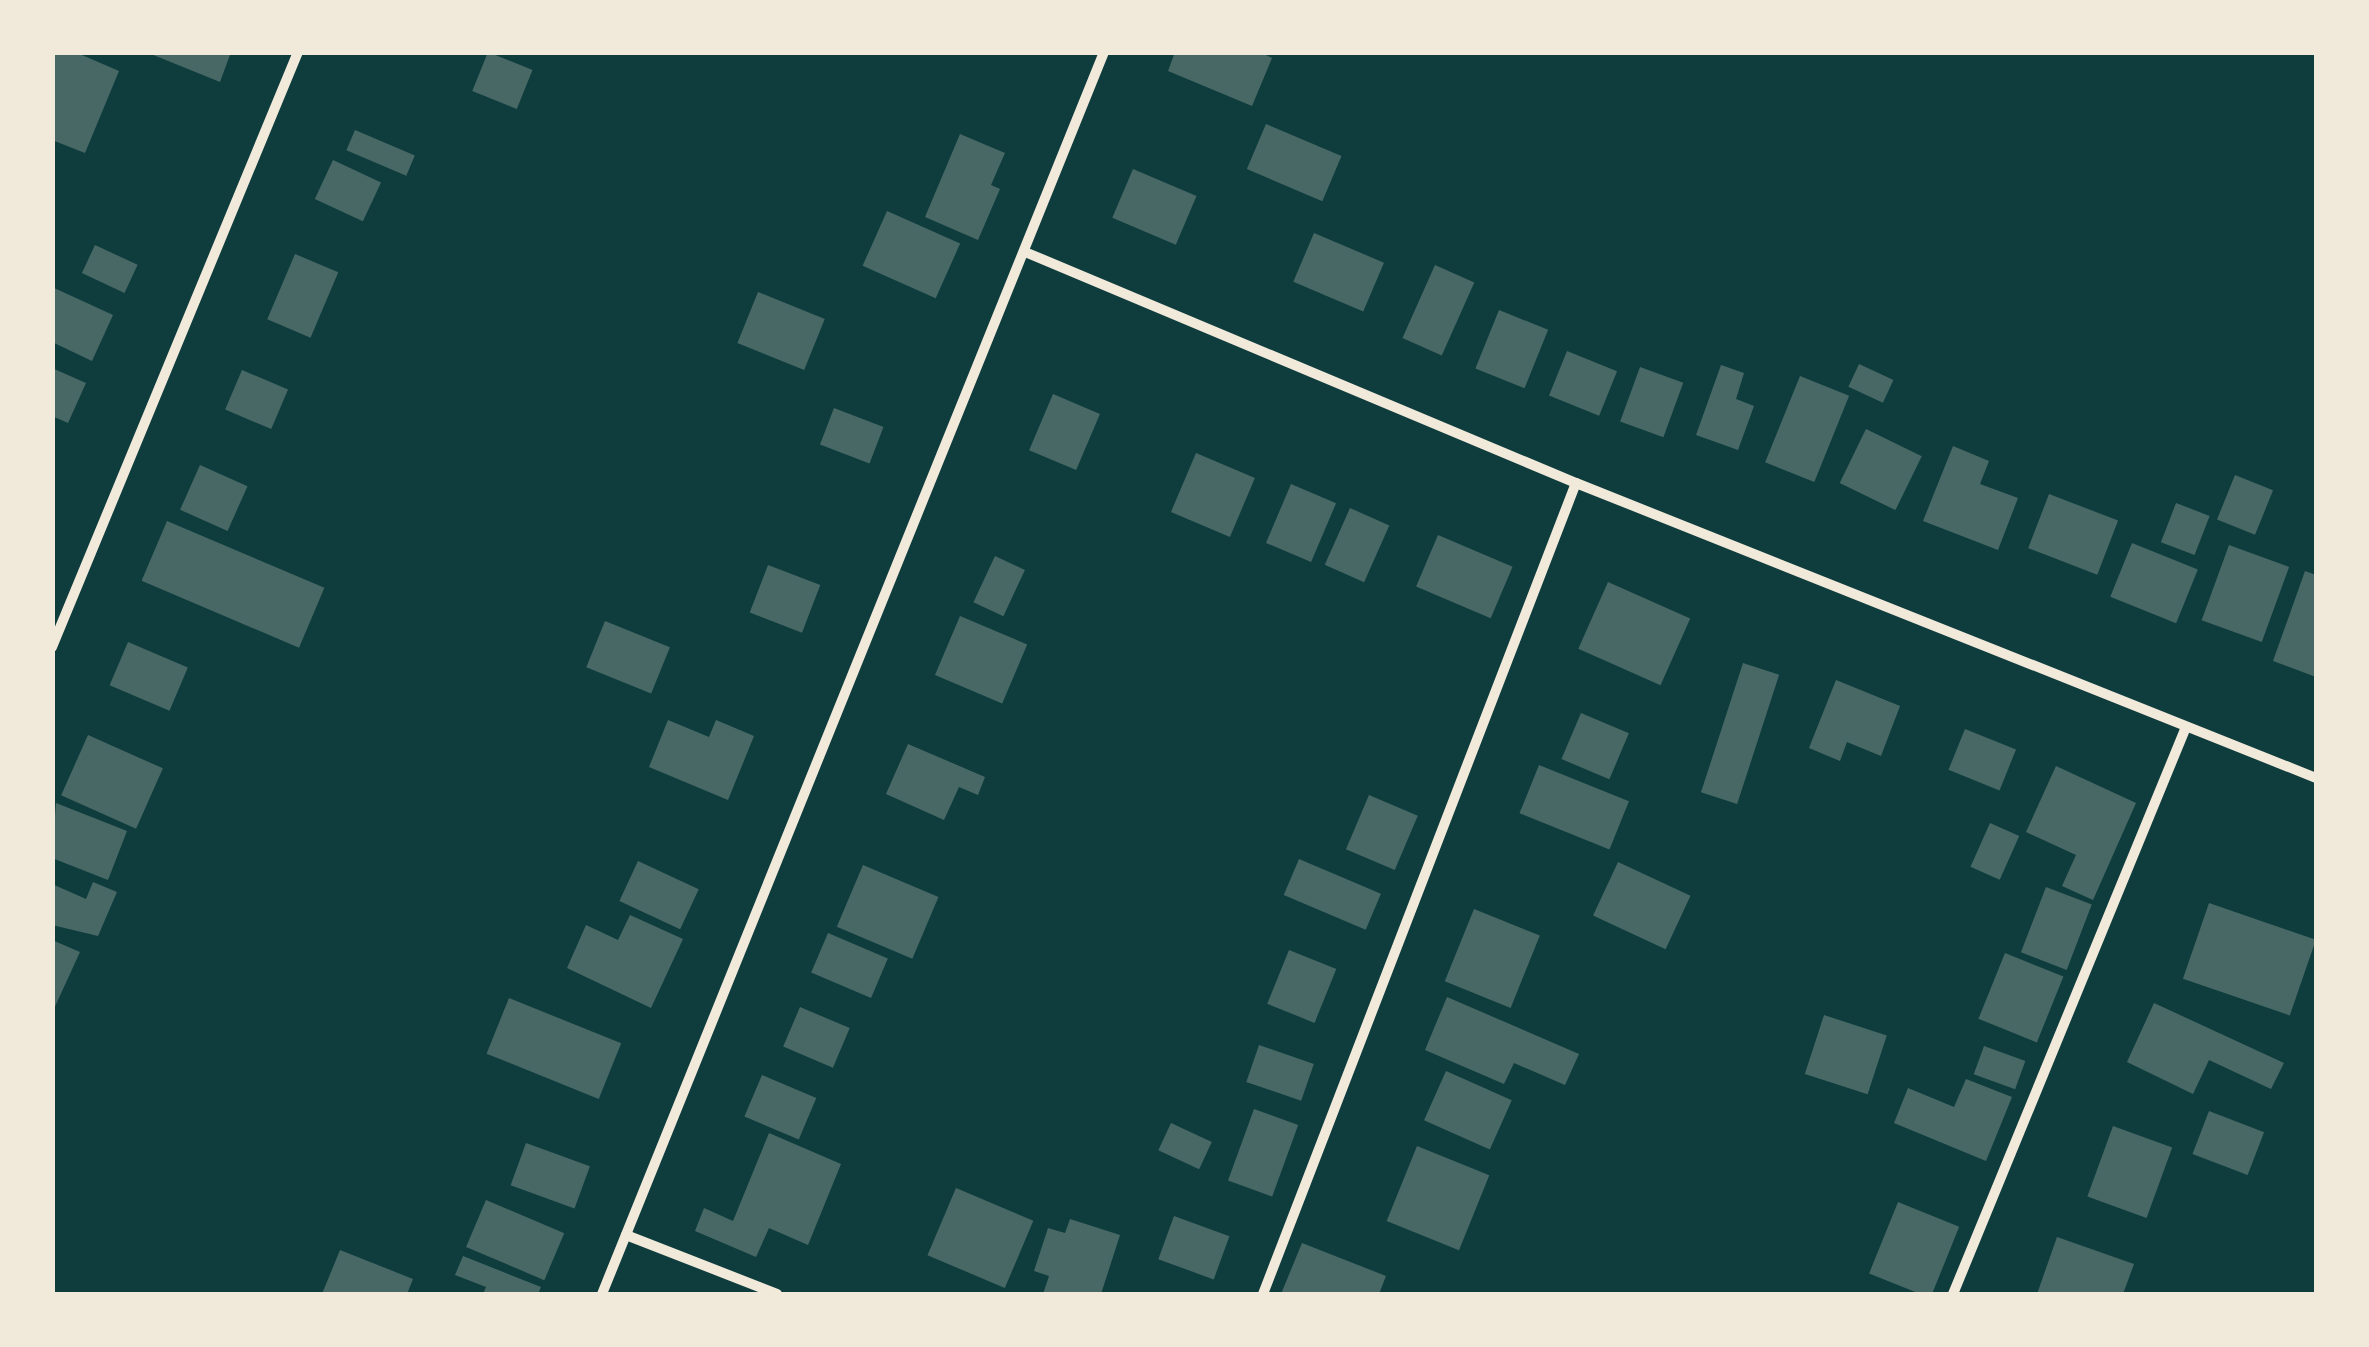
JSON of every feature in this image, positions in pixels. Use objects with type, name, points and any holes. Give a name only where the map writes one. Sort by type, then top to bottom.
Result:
[{"type":"street","points":[[52,647],[298,52]]},
{"type":"street","points":[[602,1294],[1104,52]]},
{"type":"street","points":[[1026,252],[1576,482],[2316,778]]},
{"type":"street","points":[[1263,1294],[1576,482]]},
{"type":"street","points":[[1954,1294],[2186,727]]},
{"type":"street","points":[[626,1235],[778,1294]]},
{"type":"building","points":[[54,52],[75,52],[119,71],[85,153],[52,140]]},
{"type":"building","points":[[146,52],[231,52],[220,82]]},
{"type":"building","points":[[488,52],[533,70],[517,109],[472,91]]},
{"type":"building","points":[[1175,52],[1260,52],[1272,58],[1252,106],[1168,71]]},
{"type":"building","points":[[1266,124],[1341,156],[1322,201],[1247,169]]},
{"type":"building","points":[[355,130],[415,155],[406,176],[346,150]]},
{"type":"building","points":[[960,134],[1005,153],[991,185],[1000,189],[978,240],[925,217]]},
{"type":"building","points":[[333,160],[381,182],[363,221],[315,199]]},
{"type":"building","points":[[1133,169],[1197,196],[1176,245],[1112,218]]},
{"type":"building","points":[[887,211],[960,244],[936,298],[863,266]]},
{"type":"building","points":[[1314,233],[1384,263],[1363,311],[1293,282]]},
{"type":"building","points":[[95,245],[138,265],[124,293],[82,273]]},
{"type":"building","points":[[295,254],[338,272],[311,338],[267,319]]},
{"type":"building","points":[[1435,265],[1474,282],[1442,356],[1402,338]]},
{"type":"building","points":[[52,287],[113,315],[92,361],[52,342]]},
{"type":"building","points":[[758,292],[825,319],[804,370],[737,343]]},
{"type":"building","points":[[1499,310],[1548,330],[1525,388],[1475,368]]},
{"type":"building","points":[[1567,351],[1617,371],[1599,416],[1549,396]]},
{"type":"building","points":[[1859,364],[1893,380],[1883,403],[1848,387]]},
{"type":"building","points":[[1721,365],[1744,373],[1736,399],[1754,406],[1738,450],[1696,435]]},
{"type":"building","points":[[1640,367],[1683,383],[1663,437],[1620,422]]},
{"type":"building","points":[[52,368],[86,383],[68,423],[52,416]]},
{"type":"building","points":[[242,370],[288,390],[271,429],[225,410]]},
{"type":"building","points":[[1800,376],[1849,396],[1814,482],[1765,462]]},
{"type":"building","points":[[1053,394],[1100,414],[1076,470],[1029,450]]},
{"type":"building","points":[[834,408],[883,427],[870,463],[820,444]]},
{"type":"building","points":[[1866,429],[1922,456],[1895,510],[1840,483]]},
{"type":"building","points":[[1953,446],[1989,461],[1980,484],[2018,498],[1998,550],[1923,521]]},
{"type":"building","points":[[1196,453],[1255,478],[1230,537],[1171,512]]},
{"type":"building","points":[[200,465],[248,486],[228,531],[180,510]]},
{"type":"building","points":[[2235,475],[2273,490],[2255,535],[2217,520]]},
{"type":"building","points":[[1291,484],[1336,503],[1311,562],[1266,543]]},
{"type":"building","points":[[2049,494],[2118,521],[2097,575],[2028,548]]},
{"type":"building","points":[[2176,503],[2210,516],[2195,555],[2161,542]]},
{"type":"building","points":[[1350,508],[1389,525],[1364,582],[1325,565]]},
{"type":"building","points":[[167,521],[324,588],[299,648],[142,581]]},
{"type":"building","points":[[1438,535],[1513,567],[1491,618],[1416,587]]},
{"type":"building","points":[[2132,543],[2198,570],[2176,623],[2110,597]]},
{"type":"building","points":[[2229,545],[2289,567],[2262,642],[2202,620]]},
{"type":"building","points":[[995,556],[1025,570],[1003,616],[973,602]]},
{"type":"building","points":[[768,565],[820,585],[802,633],[750,613]]},
{"type":"building","points":[[2305,571],[2316,575],[2316,677],[2273,661]]},
{"type":"building","points":[[1608,582],[1690,619],[1661,685],[1578,649]]},
{"type":"building","points":[[960,616],[1027,645],[1002,703],[935,675]]},
{"type":"building","points":[[605,621],[670,647],[651,694],[586,667]]},
{"type":"building","points":[[128,642],[188,667],[169,711],[110,685]]},
{"type":"building","points":[[1743,663],[1779,675],[1737,804],[1701,792]]},
{"type":"building","points":[[1836,680],[1900,706],[1881,756],[1847,742],[1840,761],[1809,748]]},
{"type":"building","points":[[1581,713],[1629,733],[1609,779],[1561,759]]},
{"type":"building","points":[[668,720],[709,737],[716,720],[754,736],[728,800],[649,767]]},
{"type":"building","points":[[1965,729],[2016,750],[2000,790],[1949,770]]},
{"type":"building","points":[[88,735],[163,768],[136,829],[61,795]]},
{"type":"building","points":[[908,744],[985,777],[978,795],[959,787],[944,820],[886,794]]},
{"type":"building","points":[[1539,765],[1629,801],[1609,850],[1520,813]]},
{"type":"building","points":[[2056,766],[2136,803],[2093,900],[2062,886],[2076,855],[2026,832]]},
{"type":"building","points":[[1369,795],[1418,816],[1395,870],[1346,849]]},
{"type":"building","points":[[56,803],[127,831],[108,880],[52,858]]},
{"type":"building","points":[[1990,823],[2019,836],[2000,880],[1970,867]]},
{"type":"building","points":[[1299,859],[1381,894],[1366,930],[1284,895]]},
{"type":"building","points":[[638,861],[699,889],[680,929],[619,901]]},
{"type":"building","points":[[1618,862],[1691,896],[1666,949],[1593,915]]},
{"type":"building","points":[[863,865],[938,897],[912,959],[837,927]]},
{"type":"building","points":[[93,882],[117,892],[98,936],[52,925],[52,884],[86,899]]},
{"type":"building","points":[[2046,887],[2092,905],[2067,970],[2021,952]]},
{"type":"building","points":[[2209,903],[2316,940],[2290,1015],[2183,979]]},
{"type":"building","points":[[1474,909],[1540,936],[1511,1008],[1445,981]]},
{"type":"building","points":[[630,915],[683,939],[651,1008],[567,968],[586,925],[618,940]]},
{"type":"building","points":[[828,933],[888,958],[871,998],[811,973]]},
{"type":"building","points":[[52,940],[80,952],[52,1013]]},
{"type":"building","points":[[1289,950],[1336,969],[1315,1023],[1267,1004]]},
{"type":"building","points":[[2005,953],[2063,977],[2037,1042],[1978,1019]]},
{"type":"building","points":[[1447,997],[1579,1054],[1565,1085],[1514,1063],[1504,1084],[1425,1050]]},
{"type":"building","points":[[509,998],[621,1043],[599,1099],[487,1054]]},
{"type":"building","points":[[2154,1003],[2284,1063],[2271,1089],[2209,1060],[2193,1094],[2127,1062]]},
{"type":"building","points":[[800,1007],[850,1028],[833,1068],[783,1047]]},
{"type":"building","points":[[1824,1015],[1887,1035],[1868,1094],[1805,1074]]},
{"type":"building","points":[[1259,1045],[1314,1064],[1301,1101],[1246,1082]]},
{"type":"building","points":[[1984,1046],[2025,1061],[2015,1089],[1974,1074]]},
{"type":"building","points":[[1446,1071],[1512,1100],[1490,1150],[1424,1120]]},
{"type":"building","points":[[762,1075],[816,1098],[799,1139],[744,1116]]},
{"type":"building","points":[[1966,1079],[2012,1097],[1986,1161],[1894,1123],[1908,1088],[1954,1107]]},
{"type":"building","points":[[1254,1109],[1298,1125],[1272,1196],[1228,1180]]},
{"type":"building","points":[[2209,1111],[2264,1132],[2248,1175],[2193,1154]]},
{"type":"building","points":[[1171,1123],[1212,1142],[1199,1169],[1158,1150]]},
{"type":"building","points":[[2113,1126],[2172,1148],[2147,1218],[2087,1196]]},
{"type":"building","points":[[769,1133],[841,1164],[808,1245],[769,1228],[756,1257],[695,1231],[704,1208],[733,1221]]},
{"type":"building","points":[[526,1143],[590,1166],[575,1209],[511,1185]]},
{"type":"building","points":[[1417,1146],[1489,1175],[1459,1250],[1387,1221]]},
{"type":"building","points":[[956,1188],[1033,1221],[1005,1288],[927,1255]]},
{"type":"building","points":[[486,1200],[564,1233],[544,1280],[466,1247]]},
{"type":"building","points":[[1898,1202],[1959,1227],[1932,1294],[1920,1294],[1869,1273]]},
{"type":"building","points":[[1174,1216],[1229,1236],[1214,1279],[1158,1259]]},
{"type":"building","points":[[1070,1219],[1120,1235],[1101,1294],[1043,1294],[1049,1276],[1034,1271],[1048,1228],[1065,1233]]},
{"type":"building","points":[[2057,1237],[2134,1264],[2123,1294],[2037,1294]]},
{"type":"building","points":[[1302,1243],[1386,1276],[1379,1294],[1281,1294]]},
{"type":"building","points":[[340,1250],[413,1279],[407,1294],[322,1294]]},
{"type":"building","points":[[463,1256],[541,1287],[538,1294],[483,1294],[486,1287],[455,1275]]}]
